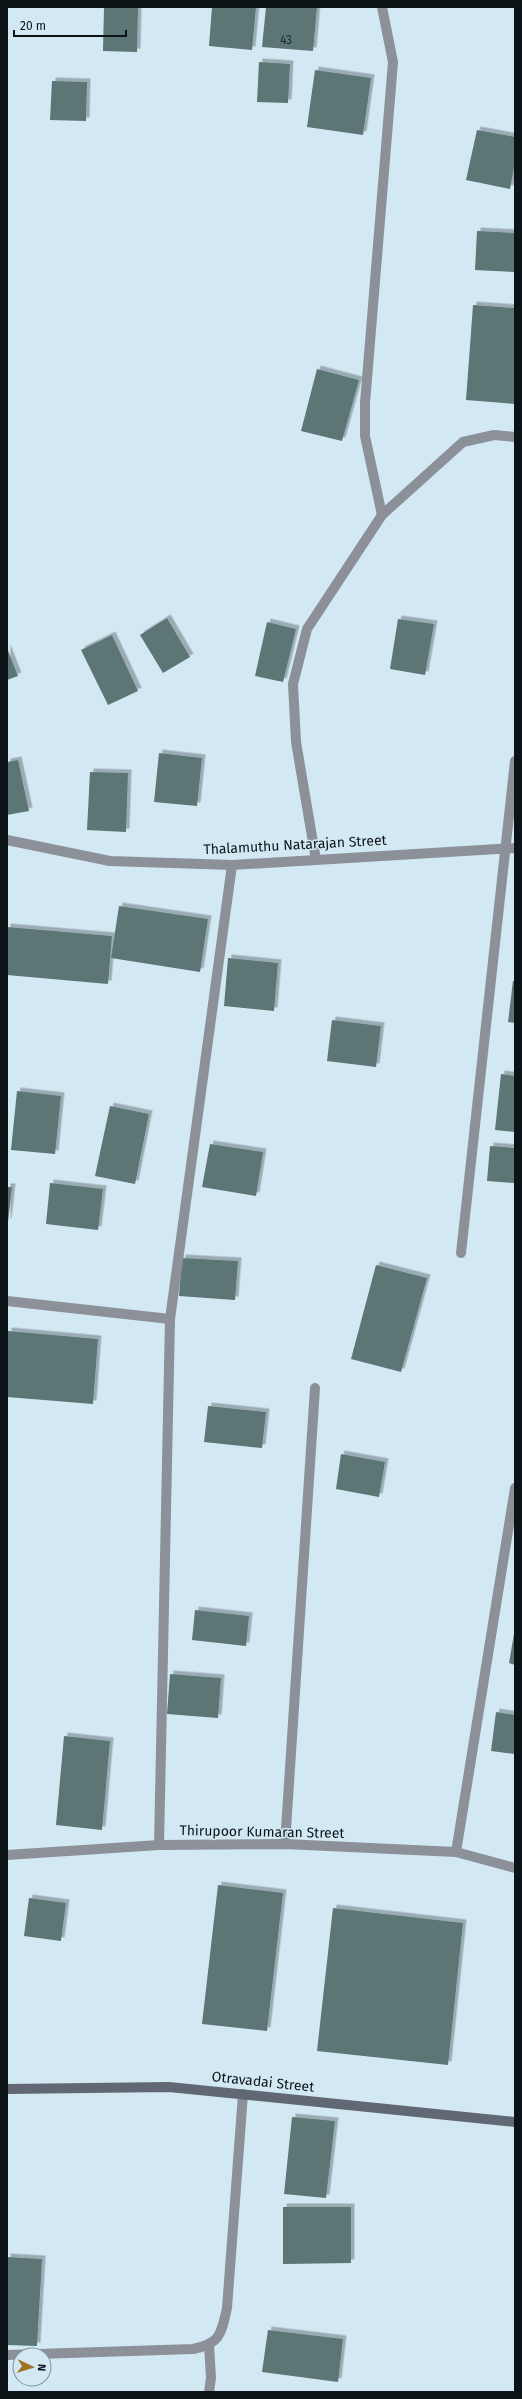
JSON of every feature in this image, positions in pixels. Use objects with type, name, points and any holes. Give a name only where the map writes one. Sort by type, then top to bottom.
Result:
[{"type":"street","points":[[382,7],[393,62],[365,410],[365,436],[382,514]]},
{"type":"street","points":[[316,860],[296,742],[293,684],[307,629],[382,514],[463,442],[494,435],[515,437]]},
{"type":"street","points":[[461,1253],[511,847],[515,761]]},
{"type":"street","name":"Thalamuthu Natarajan Street","points":[[7,840],[110,861],[232,865],[511,847]]},
{"type":"street","points":[[159,1845],[170,1319],[232,865]]},
{"type":"street","points":[[7,1301],[170,1319]]},
{"type":"street","points":[[285,1844],[316,1388]]},
{"type":"street","points":[[456,1852],[515,1488]]},
{"type":"street","name":"Thirupoor Kumaran Street","points":[[7,1855],[159,1845],[285,1844],[456,1852],[515,1868]]},
{"type":"street","name":"Otravadai Street","points":[[7,2089],[169,2087],[515,2122]]},
{"type":"street","points":[[7,2355],[193,2349],[209,2346],[222,2332],[227,2308],[243,2094]]},
{"type":"street","points":[[209,2346],[211,2378],[209,2392]]},
{"type":"building","points":[[104,7],[138,7],[137,52],[103,51]]},
{"type":"building","points":[[212,7],[256,7],[252,50],[209,46]]},
{"type":"building","points":[[266,7],[317,7],[313,51],[262,47]]},
{"type":"building","points":[[259,62],[290,64],[288,103],[257,102]]},
{"type":"building","points":[[315,70],[371,78],[363,135],[307,127]]},
{"type":"building","points":[[52,81],[87,82],[86,121],[50,120]]},
{"type":"building","points":[[477,130],[515,137],[515,162],[510,189],[466,180]]},
{"type":"building","points":[[477,231],[515,233],[515,272],[475,270]]},
{"type":"building","points":[[473,305],[515,308],[515,404],[466,400]]},
{"type":"building","points":[[317,369],[359,380],[342,441],[301,431]]},
{"type":"building","points":[[167,618],[190,657],[163,673],[140,635]]},
{"type":"building","points":[[398,619],[434,624],[425,675],[390,669]]},
{"type":"building","points":[[267,622],[296,629],[283,682],[255,676]]},
{"type":"building","points":[[112,635],[138,691],[108,705],[81,650]]},
{"type":"building","points":[[7,648],[18,676],[7,680]]},
{"type":"building","points":[[159,753],[202,758],[197,806],[154,802]]},
{"type":"building","points":[[18,760],[29,811],[7,815],[7,762]]},
{"type":"building","points":[[90,772],[128,773],[126,832],[87,830]]},
{"type":"building","points":[[119,906],[208,919],[200,972],[111,958]]},
{"type":"building","points":[[7,927],[112,936],[108,984],[7,975]]},
{"type":"building","points":[[228,958],[278,963],[274,1011],[224,1006]]},
{"type":"building","points":[[513,981],[515,981],[515,1023],[508,1022]]},
{"type":"building","points":[[332,1020],[381,1026],[376,1067],[327,1061]]},
{"type":"building","points":[[501,1074],[515,1076],[515,1132],[495,1130]]},
{"type":"building","points":[[17,1091],[61,1096],[55,1154],[11,1150]]},
{"type":"building","points":[[110,1106],[149,1114],[135,1184],[95,1176]]},
{"type":"building","points":[[210,1144],[263,1152],[256,1196],[202,1187]]},
{"type":"building","points":[[490,1146],[515,1148],[515,1183],[487,1181]]},
{"type":"building","points":[[50,1183],[103,1189],[98,1230],[46,1224]]},
{"type":"building","points":[[7,1187],[12,1187],[8,1222],[7,1222]]},
{"type":"building","points":[[182,1258],[238,1261],[235,1300],[179,1296]]},
{"type":"building","points":[[376,1265],[427,1278],[401,1372],[351,1359]]},
{"type":"building","points":[[8,1331],[98,1339],[93,1404],[7,1397]]},
{"type":"building","points":[[208,1406],[266,1412],[262,1448],[204,1442]]},
{"type":"building","points":[[341,1454],[385,1462],[379,1497],[336,1489]]},
{"type":"building","points":[[195,1610],[249,1616],[246,1646],[192,1640]]},
{"type":"building","points":[[515,1634],[515,1665],[509,1663]]},
{"type":"building","points":[[170,1674],[221,1678],[218,1718],[167,1714]]},
{"type":"building","points":[[496,1712],[515,1715],[515,1754],[491,1751]]},
{"type":"building","points":[[64,1736],[110,1741],[102,1830],[56,1825]]},
{"type":"building","points":[[218,1885],[283,1893],[267,2031],[202,2024]]},
{"type":"building","points":[[29,1898],[66,1903],[61,1941],[24,1936]]},
{"type":"building","points":[[333,1908],[463,1923],[448,2065],[317,2051]]},
{"type":"building","points":[[292,2117],[335,2121],[326,2198],[284,2194]]},
{"type":"building","points":[[283,2207],[351,2207],[351,2263],[283,2264]]},
{"type":"building","points":[[7,2257],[42,2259],[37,2346],[7,2345]]},
{"type":"building","points":[[268,2330],[343,2339],[338,2382],[262,2372]]}]
